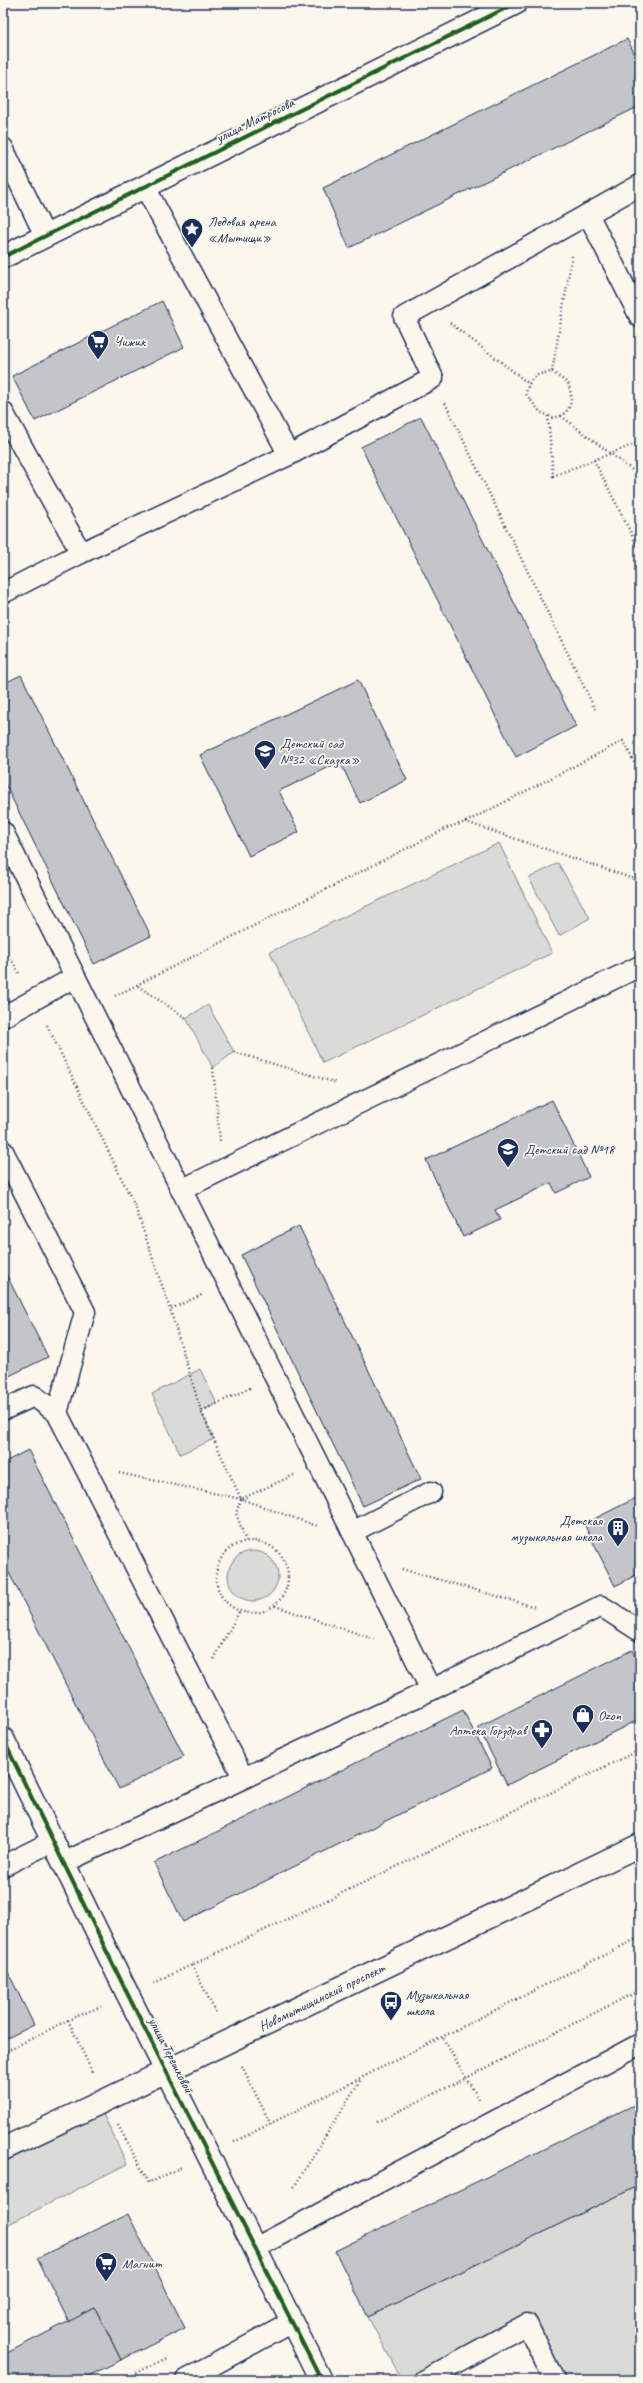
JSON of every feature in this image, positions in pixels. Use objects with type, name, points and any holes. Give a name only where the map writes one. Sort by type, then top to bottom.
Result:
[{"type":"street","name":"улица Матросова","points":[[3,257],[516,3]]},
{"type":"street","name":"улица Терешковой","points":[[3,1739],[63,1863],[321,2380]]},
{"type":"street","name":"Новомытищинский проспект","points":[[3,2149],[640,1845]]},
{"type":"lane","points":[[3,148],[45,236]]},
{"type":"lane","points":[[3,593],[80,553],[289,455],[433,378],[404,317],[640,185]]},
{"type":"lane","points":[[145,187],[289,455]]},
{"type":"lane","points":[[584,217],[640,317]]},
{"type":"lane","points":[[3,412],[80,553]]},
{"type":"lane","points":[[3,832],[431,1690]]},
{"type":"lane","points":[[181,1190],[640,966]]},
{"type":"lane","points":[[3,1017],[75,977]]},
{"type":"lane","points":[[3,1151],[85,1312],[57,1413]]},
{"type":"lane","points":[[3,1410],[34,1396],[57,1413],[243,1777]]},
{"type":"lane","points":[[353,1535],[431,1492]]},
{"type":"lane","points":[[63,1863],[243,1777],[431,1690],[601,1606],[640,1631]]},
{"type":"lane","points":[[3,1866],[53,1841]]},
{"type":"lane","points":[[255,2248],[640,2044]]},
{"type":"lane","points":[[186,2380],[292,2322]]},
{"type":"lane","points":[[424,2380],[527,2324],[554,2380]]},
{"type":"path","points":[[552,372],[584,217]]},
{"type":"path","points":[[426,305],[528,383]]},
{"type":"path","points":[[552,372],[568,383],[571,391],[570,406],[561,416],[554,418],[540,412],[526,394],[528,383],[535,376],[552,372]]},
{"type":"path","points":[[428,381],[440,392],[595,709]]},
{"type":"path","points":[[548,416],[553,476],[640,442]]},
{"type":"path","points":[[561,416],[640,476]]},
{"type":"path","points":[[594,460],[640,551]]},
{"type":"path","points":[[91,1009],[449,827],[466,822],[623,741],[640,773]]},
{"type":"path","points":[[466,822],[640,881]]},
{"type":"path","points":[[3,944],[34,1000],[121,1173],[135,1206],[170,1308],[201,1411],[241,1499]]},
{"type":"path","points":[[138,985],[186,1018]]},
{"type":"path","points":[[234,1052],[376,1095]]},
{"type":"path","points":[[213,1068],[223,1169]]},
{"type":"path","points":[[170,1308],[228,1283]]},
{"type":"path","points":[[201,1411],[275,1377]]},
{"type":"path","points":[[246,1541],[236,1512],[241,1499],[318,1464]]},
{"type":"path","points":[[83,1465],[241,1499],[353,1535]]},
{"type":"path","points":[[246,1541],[262,1542],[276,1549],[286,1562],[289,1577],[285,1593],[275,1606],[264,1612],[252,1614],[240,1612],[226,1603],[217,1590],[215,1574],[220,1559],[231,1547],[246,1541]]},
{"type":"path","points":[[365,1559],[575,1619]]},
{"type":"path","points":[[275,1606],[411,1651]]},
{"type":"path","points":[[198,1689],[240,1612]]},
{"type":"path","points":[[192,1965],[640,1750]]},
{"type":"path","points":[[271,2125],[640,1937]]},
{"type":"path","points":[[377,2122],[640,1990]]},
{"type":"path","points":[[3,2053],[68,2020]]},
{"type":"path","points":[[443,2038],[466,2078],[494,2121]]},
{"type":"path","points":[[294,2187],[361,2079]]},
{"type":"shaded area","points":[[499,843],[552,953],[323,1063],[270,952]]},
{"type":"shaded area","points":[[558,863],[590,918],[559,936],[529,878]]},
{"type":"shaded area","points":[[208,1005],[234,1052],[213,1068],[186,1018]]},
{"type":"shaded area","points":[[200,1369],[217,1404],[201,1411],[214,1439],[180,1454],[152,1394]]},
{"type":"shaded area","points":[[248,1551],[258,1551],[271,1558],[278,1571],[278,1581],[271,1594],[258,1601],[248,1601],[239,1597],[232,1590],[228,1581],[228,1571],[232,1562],[239,1555]]},
{"type":"shaded area","points":[[103,2114],[127,2164],[3,2227],[3,2163]]},
{"type":"shaded area","points":[[640,2185],[640,2380],[554,2380],[527,2324],[424,2380],[402,2380],[368,2317]]},
{"type":"building","points":[[627,39],[640,64],[640,106],[349,248],[323,188]]},
{"type":"building","points":[[162,301],[184,347],[35,421],[12,376]]},
{"type":"building","points":[[421,417],[576,726],[516,757],[361,447]]},
{"type":"building","points":[[21,675],[151,936],[94,964],[3,780],[3,684]]},
{"type":"building","name":"Детский сад №32 «Сказка»","points":[[358,680],[407,780],[360,803],[340,762],[279,791],[299,832],[249,856],[200,755]]},
{"type":"building","name":"Детский сад №18","points":[[552,1100],[589,1177],[556,1193],[551,1183],[495,1210],[500,1220],[463,1237],[426,1160]]},
{"type":"building","points":[[299,1226],[421,1479],[363,1506],[241,1255]]},
{"type":"building","points":[[3,1268],[48,1357],[3,1379]]},
{"type":"building","points":[[28,1450],[184,1756],[119,1789],[3,1561],[3,1463]]},
{"type":"building","name":"Детская музыкальная школа","points":[[640,1496],[640,1573],[615,1586],[584,1524]]},
{"type":"building","points":[[632,1650],[640,1666],[640,1719],[507,1785],[478,1727]]},
{"type":"building","points":[[463,1710],[492,1768],[183,1922],[154,1863]]},
{"type":"building","points":[[3,1962],[34,2025],[3,2040]]},
{"type":"building","points":[[640,2102],[640,2185],[368,2317],[335,2251]]},
{"type":"building","name":"Магнит","points":[[128,2214],[185,2328],[121,2360],[95,2308],[69,2322],[37,2258]]},
{"type":"building","points":[[95,2308],[121,2360],[80,2380],[3,2380],[3,2355]]},
{"type":"cycle path","points":[[3,257],[516,3]]},
{"type":"cycle path","points":[[3,1739],[128,1995],[321,2380]]},
{"type":"place","name":"Ледовая арена «Мытищи»","points":[[192,248]]},
{"type":"place","name":"Чижик","points":[[98,360]]},
{"type":"place","name":"Детский сад №32 «Сказка»","points":[[265,770]]},
{"type":"place","name":"Детский сад №18","points":[[508,1168]]},
{"type":"place","name":"Детская музыкальная школа","points":[[618,1548]]},
{"type":"place","name":"Ozon","points":[[583,1734]]},
{"type":"place","name":"Аптека Горздрав","points":[[542,1750]]},
{"type":"place","name":"Музыкальная школа","points":[[391,2022]]},
{"type":"place","name":"Магнит","points":[[106,2282]]}]
